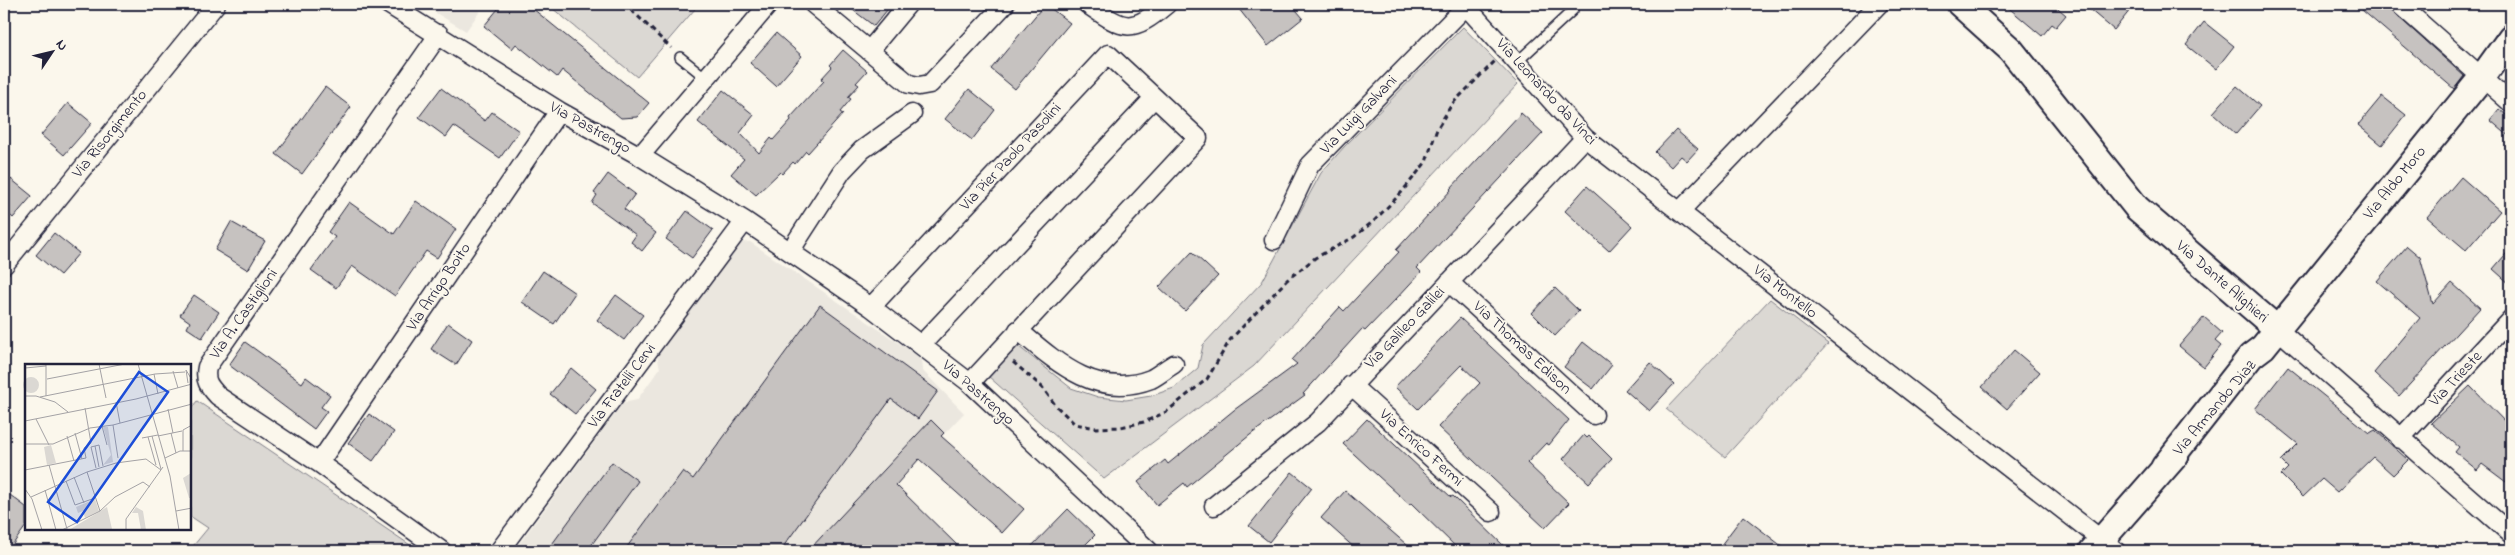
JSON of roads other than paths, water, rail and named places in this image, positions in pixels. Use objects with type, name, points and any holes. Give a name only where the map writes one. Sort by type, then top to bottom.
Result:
[{"type":"main road","name":"Via Dante Alighieri","points":[[1960,4],[2011,50],[2138,208],[2270,337]]},
{"type":"main road","name":"Via Aldo Moro","points":[[2270,337],[2483,76],[2511,37]]},
{"type":"main road","name":"Via Armando Diaz","points":[[2104,547],[2164,467],[2197,434],[2257,361],[2270,337]]},
{"type":"street","name":"Via Risorgimento","points":[[4,265],[216,4]]},
{"type":"street","name":"Via Pastrengo","points":[[388,4],[559,111],[640,156],[745,221],[871,307],[970,383],[1149,551]]},
{"type":"street","points":[[640,156],[769,4]]},
{"type":"street","points":[[813,4],[909,84],[919,86],[930,84],[1005,4]]},
{"type":"street","points":[[869,51],[908,4]]},
{"type":"street","points":[[1087,4],[1117,24],[1131,26],[1152,16],[1167,4]]},
{"type":"street","points":[[1680,211],[1879,4]]},
{"type":"street","points":[[2399,4],[2483,76],[2511,103]]},
{"type":"street","name":"Via Leonardo da Vinci","points":[[1465,5],[1585,138],[1680,211]]},
{"type":"street","name":"Via Luigi Galvani","points":[[1274,240],[1310,165],[1465,5]]},
{"type":"street","name":"Via A. Castiglioni","points":[[438,34],[207,367],[205,377],[207,384],[218,396],[319,463],[442,551]]},
{"type":"street","name":"Via Pier Paolo Pasolini","points":[[871,307],[1108,54],[1198,138],[970,383]]},
{"type":"street","points":[[921,345],[1154,98]]},
{"type":"street","name":"Via Arrigo Boito","points":[[319,463],[559,111]]},
{"type":"street","points":[[792,252],[796,242],[842,171],[862,150],[912,114]]},
{"type":"street","name":"Via Galileo Galilei","points":[[1214,506],[1318,422],[1585,138]]},
{"type":"street","name":"Via Montello","points":[[1680,211],[2104,547]]},
{"type":"street","name":"Via Fratelli Cervi","points":[[499,551],[745,221]]},
{"type":"street","name":"Via Thomas Edison","points":[[1449,282],[1594,415]]},
{"type":"street","name":"Via Trieste","points":[[2400,439],[2511,319]]},
{"type":"street","points":[[1018,330],[1069,371],[1097,382],[1124,385],[1152,378],[1174,364]]},
{"type":"street","name":"Via Dante Alighieri","points":[[2270,337],[2400,439],[2511,534]]},
{"type":"street","name":"Via Enrico Fermi","points":[[1352,384],[1491,512]]},
{"type":"lane","points":[[1511,56],[1573,10],[1568,4]]},
{"type":"lane","points":[[680,57],[706,78]]}]
